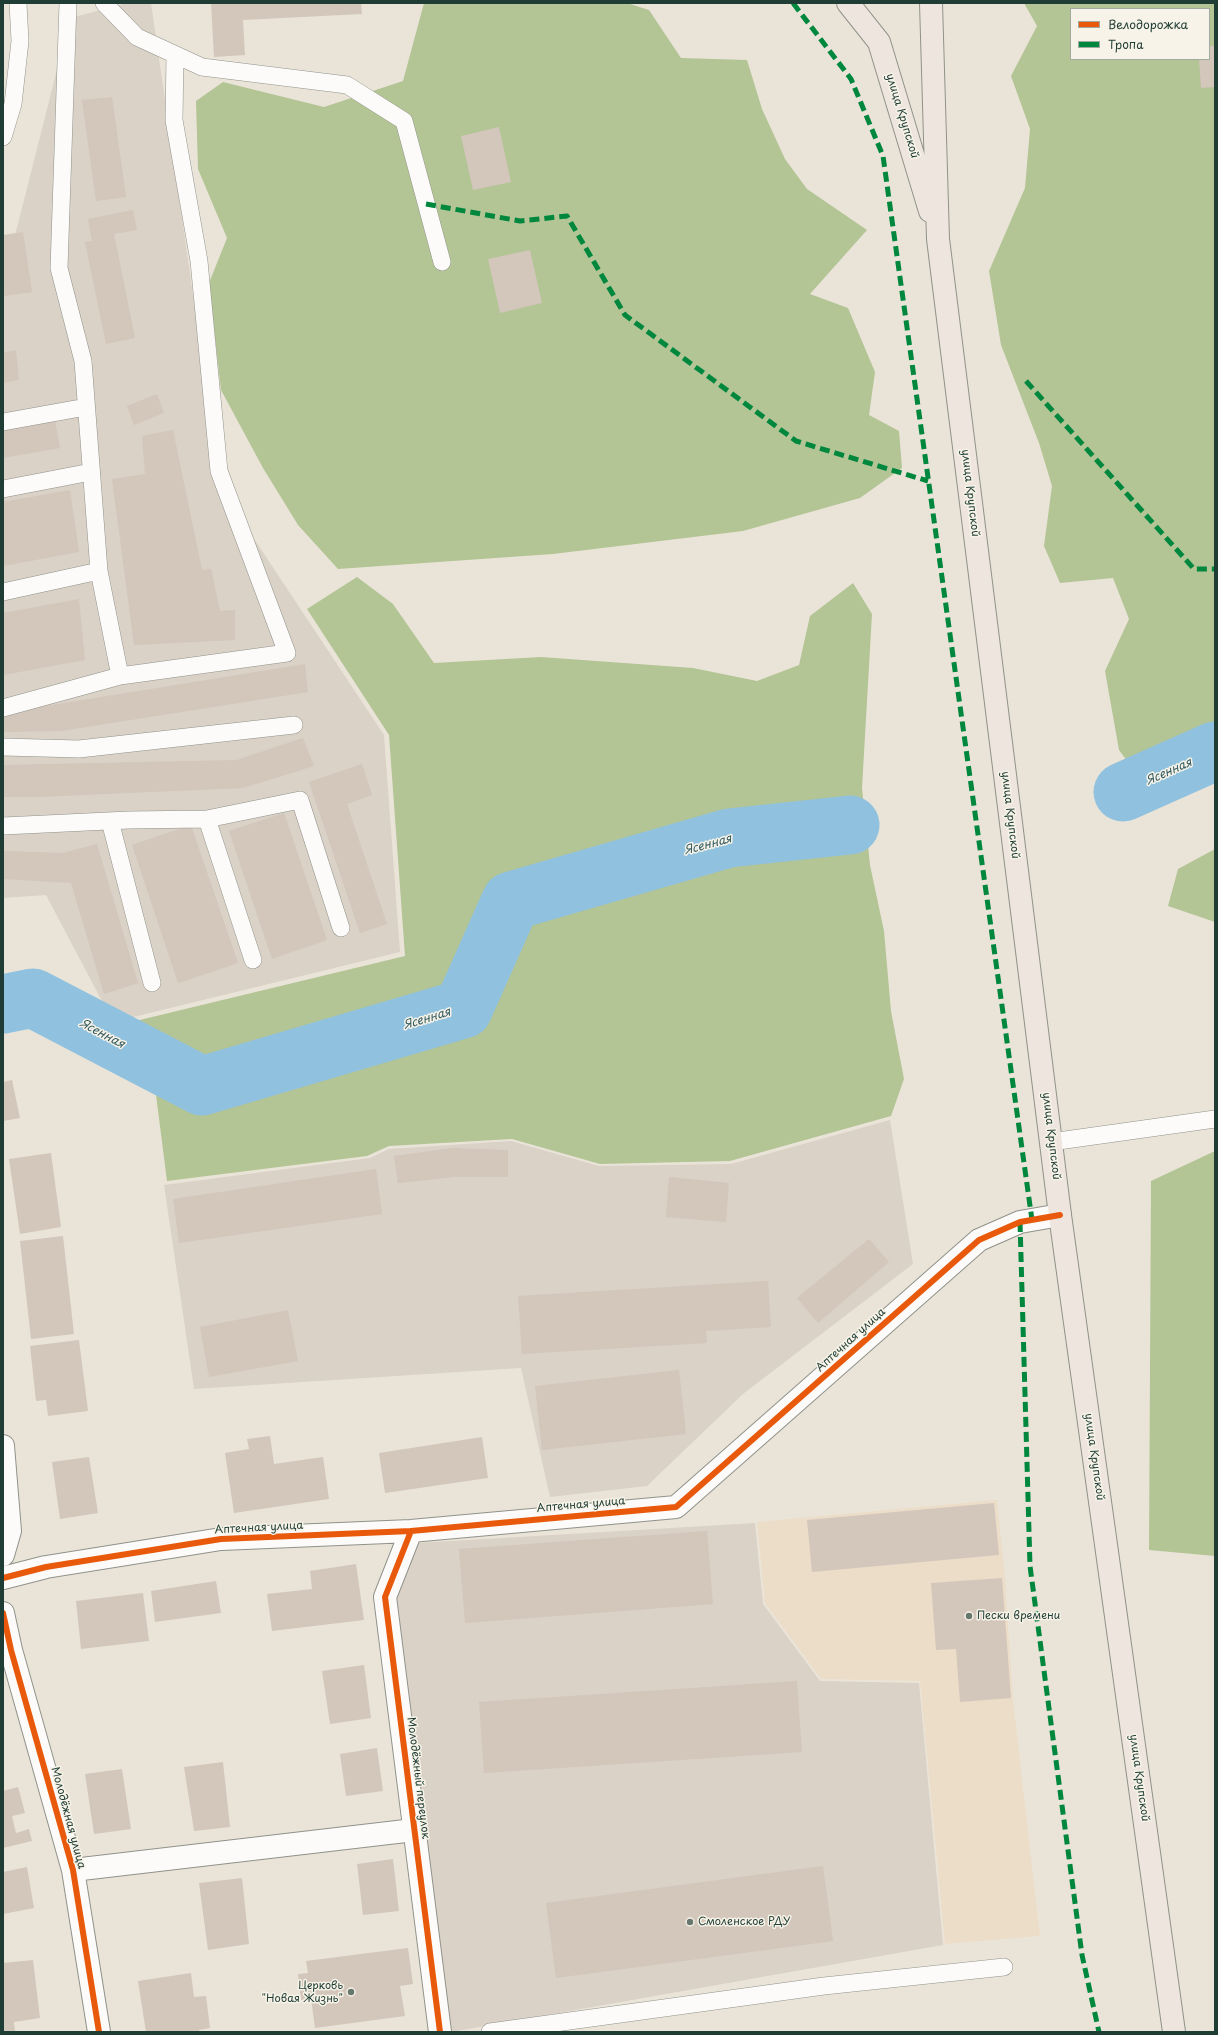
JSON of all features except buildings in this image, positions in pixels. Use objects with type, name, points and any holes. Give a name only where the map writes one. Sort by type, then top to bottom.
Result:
[{"type":"main road","name":"улица Крупской","points":[[848,3],[879,42],[938,239]]},
{"type":"main road","name":"улица Крупской","points":[[931,3],[938,239],[1060,1215],[1174,2032]]},
{"type":"street","name":"Аптечная улица","points":[[3,1578],[46,1567],[221,1539],[411,1531],[676,1507],[979,1240],[1020,1222],[1060,1215]]},
{"type":"street","points":[[3,1446],[10,1531],[3,1555]]},
{"type":"street","name":"Молодёжный переулок","points":[[411,1531],[385,1597],[440,2032]]},
{"type":"street","name":"Молодёжная улица","points":[[3,1613],[11,1650],[72,1870],[99,2032]]},
{"type":"street","points":[[72,1870],[414,1830]]},
{"type":"lane","points":[[3,137],[13,104],[20,41],[18,3]]},
{"type":"lane","points":[[68,3],[59,268],[82,361],[99,571],[120,676]]},
{"type":"lane","points":[[104,3],[137,37],[202,67],[347,85],[404,121],[442,262]]},
{"type":"lane","points":[[3,708],[120,676],[287,652],[219,471],[199,261],[174,120],[175,55]]},
{"type":"lane","points":[[3,422],[86,407]]},
{"type":"lane","points":[[3,489],[91,472]]},
{"type":"lane","points":[[3,592],[99,571]]},
{"type":"lane","points":[[3,747],[79,749],[294,725]]},
{"type":"lane","points":[[3,826],[110,821],[207,819],[300,800],[341,928]]},
{"type":"lane","points":[[207,819],[253,960]]},
{"type":"lane","points":[[110,821],[152,983]]},
{"type":"lane","points":[[1051,1142],[1215,1119]]},
{"type":"lane","points":[[490,2032],[824,1986],[1004,1966]]},
{"type":"shaded area","points":[[128,3],[151,3],[221,489],[384,735],[400,952],[113,1022],[46,895],[3,898],[3,283],[70,18]]},
{"type":"shaded area","points":[[890,1120],[913,1264],[743,1394],[647,1486],[550,1497],[521,1368],[194,1389],[164,1185],[370,1158],[389,1149],[511,1141],[599,1166],[731,1164]]},
{"type":"shaded area","points":[[997,1500],[1005,1578],[1013,1700],[1040,1936],[945,1944],[920,1681],[821,1679],[765,1603],[757,1522]]},
{"type":"shaded area","points":[[755,1523],[763,1604],[820,1681],[919,1683],[943,1945],[451,2032],[392,1599],[418,1543]]},
{"type":"green space","points":[[424,3],[627,3],[649,10],[681,58],[747,60],[762,109],[785,159],[807,189],[867,230],[810,294],[848,308],[875,372],[869,415],[899,431],[902,468],[860,498],[743,531],[553,554],[338,569],[298,525],[263,468],[221,390],[209,283],[227,238],[198,169],[196,101],[223,82],[324,107],[403,81]]},
{"type":"green space","points":[[1024,3],[1215,3],[1215,780],[1155,800],[1119,750],[1105,671],[1129,619],[1113,578],[1060,583],[1044,546],[1052,486],[1039,443],[1001,345],[989,271],[1025,188],[1030,129],[1011,76],[1037,26]]},
{"type":"green space","points":[[357,577],[393,604],[434,663],[541,657],[693,668],[757,681],[799,665],[810,616],[853,583],[872,614],[862,788],[870,865],[884,931],[891,1011],[904,1079],[891,1116],[730,1161],[600,1164],[512,1139],[389,1146],[367,1156],[167,1181],[156,1095],[65,1038],[405,956],[389,735],[307,609]]},
{"type":"green space","points":[[1215,849],[1215,922],[1168,906],[1178,869]]},
{"type":"green space","points":[[1215,1151],[1215,1556],[1149,1550],[1151,1181]]},
{"type":"waterway","name":"Ясенная","points":[[1123,792],[1215,751]]},
{"type":"waterway","name":"Ясенная","points":[[3,1004],[33,998],[202,1086],[463,1009],[511,901],[729,838],[850,825]]},
{"type":"marked path","points":[[793,3],[851,79],[883,156],[1032,1220]]},
{"type":"marked path","points":[[426,204],[520,221],[567,216],[625,315],[796,441],[928,481]]},
{"type":"marked path","points":[[1026,381],[1194,569],[1215,569]]},
{"type":"marked path","points":[[1020,1222],[1030,1566],[1082,1955],[1099,2032]]},
{"type":"cycle path","points":[[3,1578],[46,1567],[221,1539],[411,1531],[676,1507],[979,1240],[1020,1222],[1060,1215]]},
{"type":"cycle path","points":[[411,1531],[385,1597],[440,2032]]},
{"type":"cycle path","points":[[3,1613],[11,1650],[73,1870],[99,2032]]},
{"type":"place","name":"Пески времени","points":[[969,1616]]},
{"type":"place","name":"Смоленское РДУ","points":[[690,1922]]},
{"type":"place","name":"Церковь \"Новая Жизнь\"","points":[[351,1992]]}]
